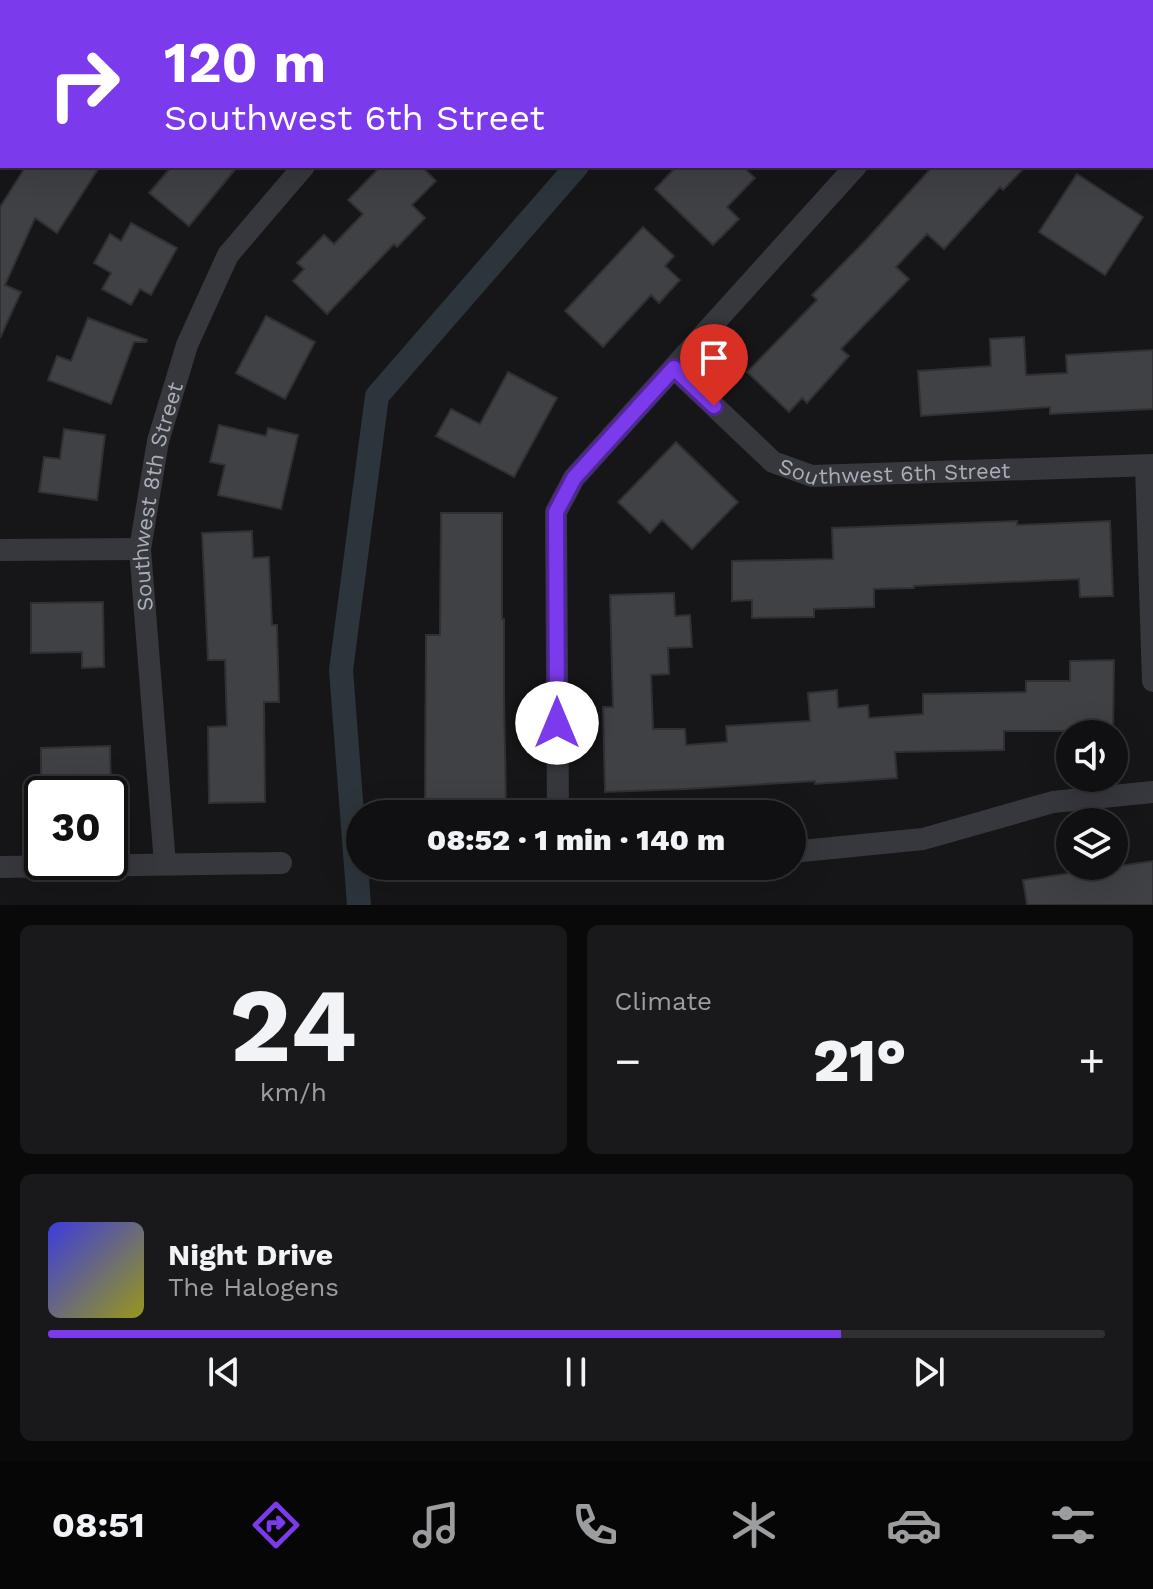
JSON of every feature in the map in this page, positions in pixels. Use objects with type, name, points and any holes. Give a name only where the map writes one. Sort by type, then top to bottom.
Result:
[{"type":"street","name":"Southwest 8th Street","points":[[165,864],[140,549],[158,441],[187,345],[228,255],[302,168]]},
{"type":"street","points":[[558,800],[556,512],[574,478],[854,168]]},
{"type":"street","name":"Southwest 6th Street","points":[[674,368],[773,462],[812,476],[1149,465]]},
{"type":"street","points":[[1149,465],[1153,681]]},
{"type":"street","points":[[0,550],[140,549]]},
{"type":"street","points":[[806,851],[923,839],[1053,802],[1153,792]]},
{"type":"street","points":[[0,867],[281,863]]},
{"type":"building","points":[[25,168],[99,168],[57,233],[35,218],[5,285],[21,292],[0,338],[0,207]]},
{"type":"building","points":[[170,168],[236,168],[189,226],[149,193]]},
{"type":"building","points":[[379,168],[423,168],[436,181],[412,205],[425,218],[397,247],[394,244],[327,314],[293,281],[304,269],[297,263],[324,235],[334,244],[363,214],[348,200]]},
{"type":"building","points":[[675,168],[744,168],[755,178],[727,207],[739,219],[713,245],[655,189]]},
{"type":"building","points":[[931,168],[1024,168],[1003,190],[1000,187],[944,249],[927,234],[896,267],[909,279],[841,349],[849,356],[807,403],[802,398],[789,412],[747,372],[817,300],[812,295]]},
{"type":"building","points":[[1077,174],[1143,217],[1105,275],[1039,232]]},
{"type":"building","points":[[131,223],[177,248],[151,295],[140,289],[131,305],[102,289],[111,273],[94,263],[110,234],[121,241]]},
{"type":"building","points":[[643,227],[674,256],[665,266],[680,280],[659,303],[651,295],[603,347],[565,311]]},
{"type":"building","points":[[266,316],[315,342],[285,399],[236,373]]},
{"type":"building","points":[[88,318],[147,340],[134,342],[111,404],[48,380],[57,356],[71,361]]},
{"type":"building","points":[[1024,337],[1026,375],[1067,373],[1066,355],[1153,350],[1153,409],[1050,414],[1050,407],[921,416],[918,371],[991,366],[990,339]]},
{"type":"building","points":[[508,372],[557,398],[514,477],[436,436],[451,409],[480,424]]},
{"type":"building","points":[[219,425],[266,436],[268,428],[298,435],[281,509],[218,495],[225,465],[210,462]]},
{"type":"building","points":[[64,429],[105,435],[97,500],[39,492],[44,457],[60,459]]},
{"type":"building","points":[[676,442],[738,502],[692,549],[662,520],[650,533],[618,502]]},
{"type":"building","points":[[441,513],[502,513],[506,800],[425,800],[426,635],[440,635]]},
{"type":"building","points":[[1017,521],[1017,525],[1110,521],[1113,596],[1080,597],[1079,579],[874,589],[874,607],[814,609],[814,617],[752,618],[752,600],[732,601],[732,561],[833,559],[832,528]]},
{"type":"building","points":[[252,531],[253,558],[269,557],[272,625],[277,625],[279,702],[264,702],[265,802],[209,803],[208,727],[227,726],[225,660],[208,660],[202,533]]},
{"type":"building","points":[[674,593],[675,616],[690,615],[692,647],[668,648],[669,674],[651,675],[653,729],[685,729],[686,745],[727,742],[726,726],[810,721],[808,693],[837,690],[838,708],[868,705],[869,718],[923,714],[923,694],[1026,692],[1026,681],[1070,681],[1070,661],[1114,660],[1113,720],[1056,720],[1056,731],[1004,731],[1004,750],[895,752],[897,778],[605,792],[603,707],[613,707],[610,595]]},
{"type":"building","points":[[103,602],[104,667],[82,668],[82,652],[31,653],[31,603]]},
{"type":"building","points":[[110,746],[111,776],[41,776],[41,748]]},
{"type":"building","points":[[1153,861],[1153,905],[1027,905],[1023,880],[1056,875],[1056,880],[1128,880],[1128,865]]},
{"type":"waterway","points":[[359,905],[341,670],[377,396],[575,168]]},
{"type":"route","points":[[557,723],[556,512],[574,478],[674,368],[714,406]]}]
